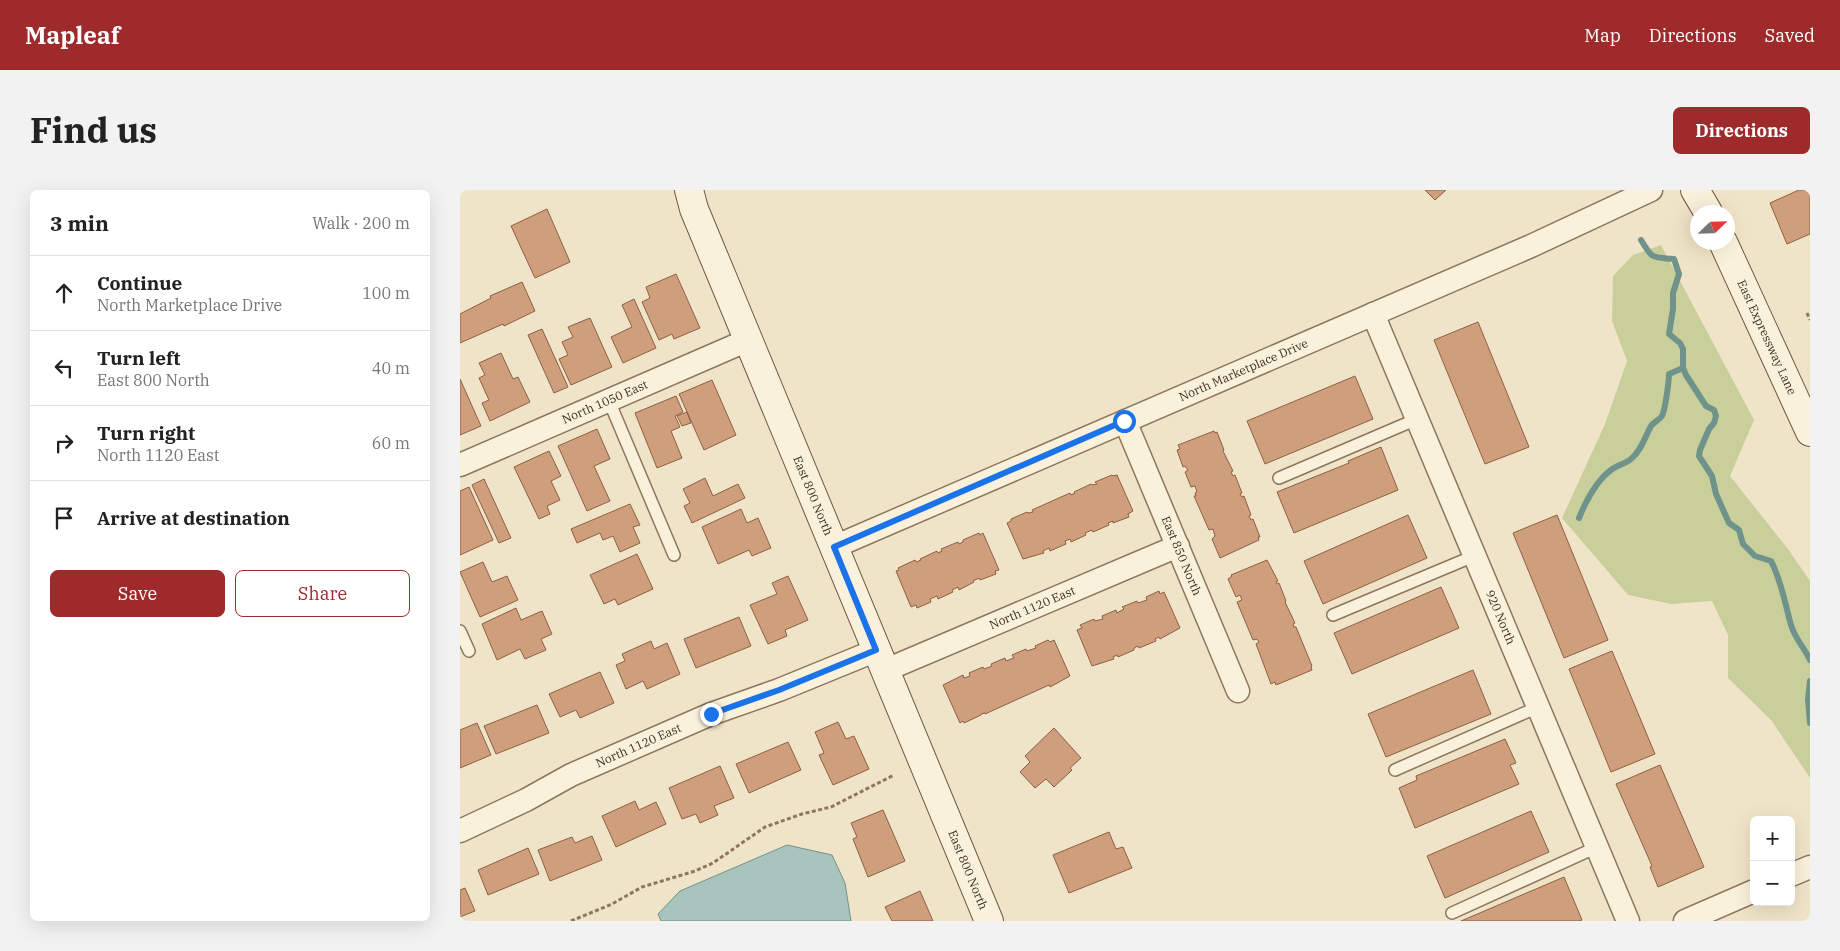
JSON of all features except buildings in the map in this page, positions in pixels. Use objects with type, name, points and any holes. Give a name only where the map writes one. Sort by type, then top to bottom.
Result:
[{"type":"street","name":"North Marketplace Drive","points":[[834,547],[1531,246],[1651,190]]},
{"type":"street","points":[[1695,190],[1704,205]]},
{"type":"street","name":"East 800 North","points":[[692,199],[748,340],[989,921]]},
{"type":"street","name":"East Expressway Lane","points":[[1727,250],[1810,432]]},
{"type":"street","name":"920 North","points":[[1373,314],[1628,921]]},
{"type":"street","name":"North 1050 East","points":[[460,465],[748,340]]},
{"type":"street","name":"East 850 North","points":[[1124,421],[1238,691]]},
{"type":"street","name":"North 1120 East","points":[[460,831],[526,800],[580,771],[711,714],[795,683],[881,660],[1178,546]]},
{"type":"street","points":[[1795,873],[1810,866]]},
{"type":"street","points":[[1685,921],[1750,893]]},
{"type":"lane","points":[[609,400],[674,554]]},
{"type":"lane","points":[[1279,478],[1417,419]]},
{"type":"lane","points":[[1333,616],[1474,556]]},
{"type":"lane","points":[[460,630],[468,651]]},
{"type":"lane","points":[[1395,770],[1538,708]]},
{"type":"lane","points":[[1452,913],[1597,847]]},
{"type":"path","points":[[1807,313],[1810,320]]},
{"type":"path","points":[[571,921],[612,904],[642,888],[695,871],[713,863],[765,827],[802,814],[830,807],[894,775]]},
{"type":"green space","points":[[1661,245],[1754,420],[1730,476],[1788,549],[1810,581],[1810,778],[1771,720],[1728,678],[1728,635],[1712,601],[1671,604],[1628,595],[1562,518],[1605,424],[1627,361],[1612,321],[1613,276],[1633,255]]},
{"type":"water","points":[[787,845],[832,855],[845,883],[851,921],[661,921],[658,914],[680,891]]},
{"type":"waterway","points":[[1641,240],[1648,251],[1654,256],[1674,259],[1679,274],[1673,293],[1673,309],[1669,334],[1680,343],[1683,349],[1683,368],[1686,375],[1706,406],[1714,410],[1716,416],[1699,456],[1712,476],[1716,494],[1729,523],[1739,530],[1743,544],[1755,556],[1771,561],[1781,585],[1793,630],[1810,660]]},
{"type":"waterway","points":[[1579,518],[1588,498],[1601,480],[1613,468],[1631,459],[1638,452],[1651,426],[1662,416],[1666,402],[1669,374],[1683,368]]},
{"type":"waterway","points":[[1810,681],[1808,699],[1810,723]]},
{"type":"route","points":[[711,714],[779,690],[876,650],[834,547],[1124,421]]}]
